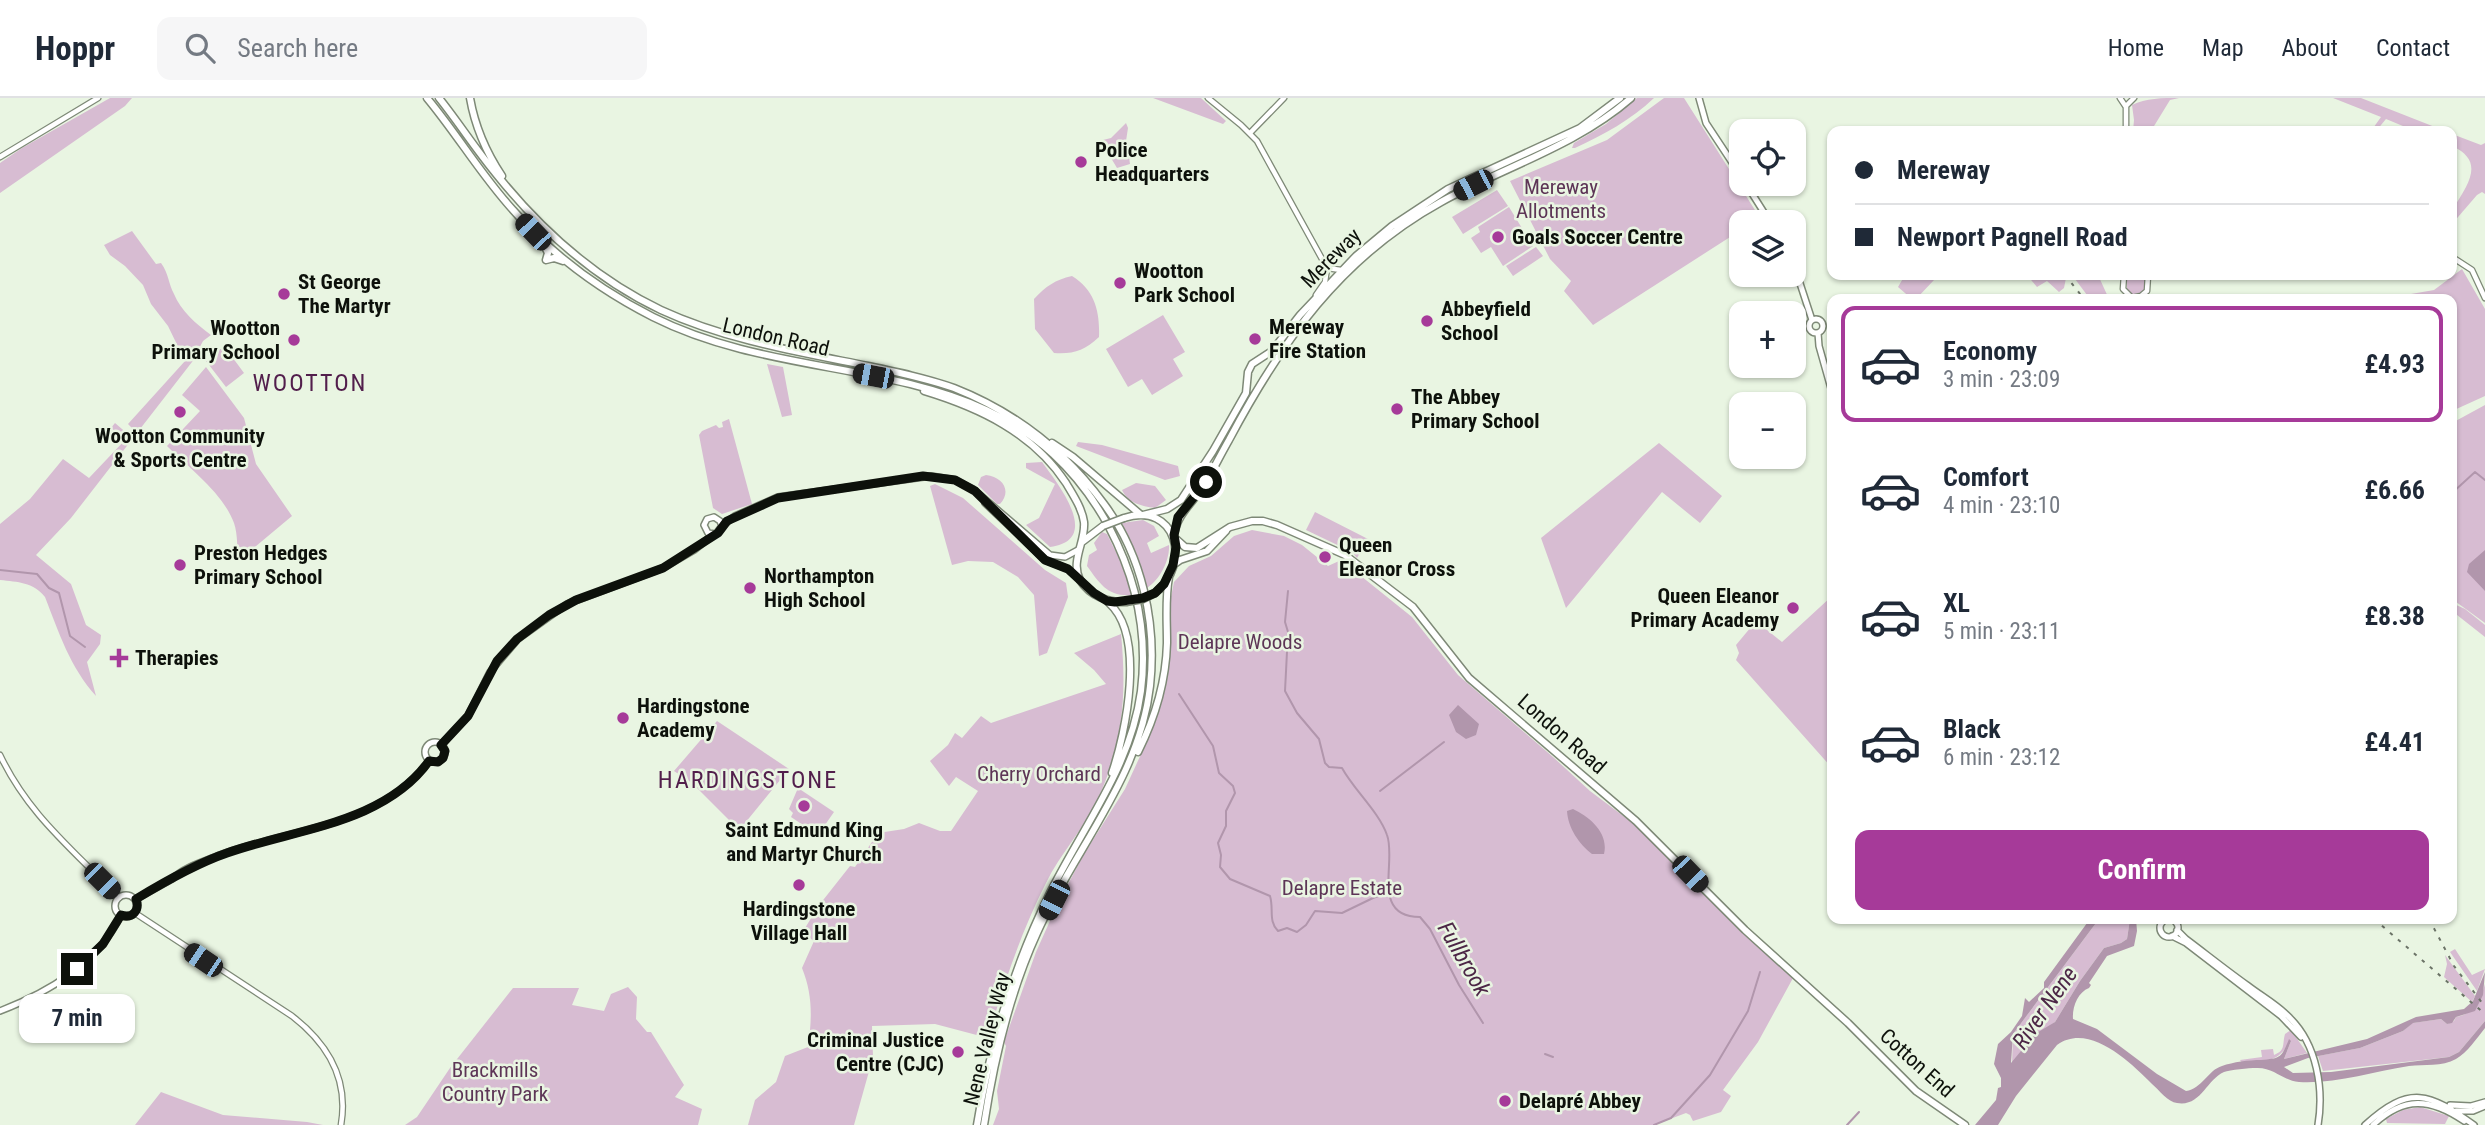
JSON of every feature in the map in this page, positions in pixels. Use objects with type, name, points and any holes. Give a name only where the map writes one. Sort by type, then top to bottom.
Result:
[{"type":"highway","points":[[422,98],[452,132]]},
{"type":"highway","name":"London Road","points":[[427,98],[512,209],[568,263],[618,298],[693,335],[742,349],[952,395],[992,412],[1030,435],[1064,466],[1104,517],[1125,561],[1135,591],[1143,654]]},
{"type":"highway","name":"London Road","points":[[439,98],[492,169],[549,232],[584,263],[621,288],[661,310],[697,325],[745,339],[951,387],[996,408],[1033,430],[1079,472],[1120,529],[1144,590],[1152,654]]},
{"type":"highway","points":[[470,98],[485,147],[517,198]]},
{"type":"highway","name":"Mereway","points":[[1142,515],[1167,509],[1181,500],[1246,393],[1248,372],[1252,364],[1272,351],[1340,270],[1392,226],[1438,195],[1488,169],[1580,128],[1620,98]]},
{"type":"highway","name":"Mereway","points":[[1174,537],[1178,517],[1206,482],[1283,346],[1318,302],[1353,266],[1391,235],[1440,202],[1573,139],[1631,98]]},
{"type":"highway","points":[[542,240],[548,253],[546,260],[554,258],[568,263]]},
{"type":"highway","points":[[893,380],[986,414],[1031,444],[1052,464],[1077,501],[1084,522],[1077,562],[1080,579],[1088,589],[1116,609],[1124,628],[1129,668],[1130,698],[1121,744],[1102,802]]},
{"type":"highway","points":[[1033,430],[1073,457],[1142,515],[1160,521],[1174,537],[1173,565],[1166,597],[1166,661],[1155,711],[1123,782],[1091,832]]},
{"type":"highway","points":[[1080,547],[1103,526],[1142,515]]},
{"type":"highway","name":"London Road","points":[[1174,537],[1185,547],[1197,548],[1230,527],[1252,521],[1277,525],[1345,555],[1418,613],[1469,678],[1636,821],[1745,930],[1848,1023]]},
{"type":"highway","points":[[1173,565],[1207,551],[1230,527]]},
{"type":"highway","points":[[1107,601],[1143,598],[1155,593],[1169,577]]},
{"type":"highway","name":"Nene Valley Way","points":[[977,1125],[990,1057],[1017,967],[1063,868],[1102,802],[1121,763],[1135,724],[1143,654]]},
{"type":"highway","name":"Nene Valley Way","points":[[984,1125],[993,1070],[1008,1011],[1037,933],[1124,775],[1136,746],[1147,710],[1152,654]]},
{"type":"highway","name":"Cotton End","points":[[1848,1023],[1916,1091],[1965,1125]]},
{"type":"main road","points":[[1699,98],[1706,123],[1729,158]]},
{"type":"main road","points":[[1801,287],[1812,320],[1810,330],[1818,333]]},
{"type":"main road","points":[[1812,320],[1818,319],[1823,323],[1823,329],[1818,333]]},
{"type":"main road","points":[[1818,333],[1827,374]]},
{"type":"main road","points":[[441,745],[468,716],[490,672],[517,639],[567,604],[646,576],[694,550],[735,516],[786,496],[923,476],[948,478],[975,491],[1050,555],[1065,557],[1080,547]]},
{"type":"main road","points":[[975,491],[1045,560],[1068,569],[1080,579]]},
{"type":"main road","points":[[694,550],[705,530],[704,523],[707,519],[735,516]]},
{"type":"main road","points":[[719,519],[722,526]]},
{"type":"main road","points":[[705,530],[713,535]]},
{"type":"main road","points":[[433,742],[441,745],[445,751],[443,758],[438,762],[429,761],[425,755],[426,746],[433,742]]},
{"type":"main road","points":[[136,899],[200,863],[335,821],[384,801],[410,783],[429,761]]},
{"type":"main road","points":[[130,895],[136,899],[138,906],[135,913],[121,915],[116,909],[118,898],[130,895]]},
{"type":"main road","points":[[0,1011],[43,993],[64,979],[103,944],[121,915]]},
{"type":"main road","points":[[2159,924],[2163,935],[2179,938],[2281,1016],[2309,1048]]},
{"type":"main road","points":[[2176,924],[2177,930],[2284,1012],[2300,1030],[2309,1048],[2319,1084],[2321,1096],[2318,1125]]},
{"type":"main road","points":[[2172,936],[2177,930]]},
{"type":"main road","points":[[2365,1125],[2392,1110],[2410,1104],[2463,1107],[2485,1104]]},
{"type":"main road","points":[[2458,1112],[2473,1111],[2485,1104]]},
{"type":"main road","points":[[2445,1107],[2458,1112],[2472,1125]]},
{"type":"main road","points":[[2445,1107],[2472,1125]]},
{"type":"street","points":[[0,157],[98,98]]},
{"type":"street","points":[[1208,98],[1250,133],[1262,150],[1327,268],[1325,282],[1312,302]]},
{"type":"street","points":[[1250,133],[1284,98]]},
{"type":"street","points":[[2120,98],[2126,107]]},
{"type":"street","points":[[2126,126],[2126,107],[2134,98]]},
{"type":"street","points":[[2457,260],[2472,270],[2485,298]]},
{"type":"street","points":[[1327,268],[1340,270]]},
{"type":"street","points":[[2124,280],[2125,294]]},
{"type":"street","points":[[2123,289],[2125,294]]},
{"type":"street","points":[[0,755],[52,832],[118,898]]},
{"type":"street","points":[[135,913],[292,1016],[316,1036],[328,1052],[338,1075],[343,1093],[341,1125]]},
{"type":"green space","points":[[110,98],[132,98],[125,106],[0,193],[0,163]]},
{"type":"green space","points":[[1153,98],[1201,98],[1226,121],[1223,124]]},
{"type":"green space","points":[[1637,98],[1654,98],[1616,126],[1572,148],[1574,143],[1606,124]]},
{"type":"green space","name":"Mereway Allotments","points":[[1664,98],[1684,98],[1729,169],[1729,196],[1746,196],[1755,210],[1729,210],[1729,238],[1593,325],[1564,291],[1571,281],[1550,259],[1510,181],[1607,140]]},
{"type":"green space","points":[[2160,98],[2179,98],[2170,100],[2154,126],[2133,126],[2132,105]]},
{"type":"green space","points":[[2333,98],[2361,98],[2432,126],[2403,126],[2386,119],[2380,126],[2375,126],[2381,117]]},
{"type":"green space","points":[[1126,123],[1126,141],[1120,150],[1134,156],[1129,157],[1130,164],[1117,168],[1102,143]]},
{"type":"green space","points":[[2457,136],[2481,145],[2485,143],[2485,194],[2482,192],[2477,195],[2457,218],[2457,202],[2471,173],[2468,158],[2457,149]]},
{"type":"green space","points":[[1497,190],[1508,206],[1463,234],[1452,217]]},
{"type":"green space","points":[[1509,207],[1533,246],[1503,266],[1491,247],[1481,253],[1471,238],[1480,232],[1478,227]]},
{"type":"green space","points":[[132,231],[156,264],[161,263],[181,306],[211,335],[203,341],[192,362],[71,518],[36,555],[71,584],[86,625],[101,635],[100,644],[87,662],[96,696],[72,661],[45,597],[30,586],[0,580],[0,524],[30,499],[63,459],[89,478],[125,440],[111,428],[115,423],[129,435],[133,429],[128,424],[185,361],[168,326],[151,304],[143,285],[110,255],[104,245]]},
{"type":"green space","points":[[1536,247],[1543,256],[1513,276],[1506,266]]},
{"type":"green space","points":[[2462,269],[2485,309],[2485,396],[2457,409],[2457,294],[2411,294],[2434,290],[2447,280],[2457,280],[2457,273]]},
{"type":"green space","points":[[1072,276],[1091,295],[1097,310],[1099,337],[1078,351],[1054,353],[1035,329],[1034,299],[1051,284]]},
{"type":"green space","points":[[1902,280],[1934,280],[1921,294],[1906,294],[1898,287]]},
{"type":"green space","points":[[2031,280],[2066,280],[2064,288],[2059,292],[2047,281],[2037,287]]},
{"type":"green space","points":[[2076,280],[2100,280],[2107,294],[2086,294]]},
{"type":"green space","points":[[2127,280],[2145,280],[2146,288],[2142,292],[2131,294],[2127,291]]},
{"type":"green space","points":[[1163,315],[1185,352],[1173,359],[1183,376],[1152,395],[1142,379],[1128,387],[1106,349]]},
{"type":"green space","points":[[220,349],[227,350],[244,373],[226,387],[206,361]]},
{"type":"green space","points":[[767,364],[783,367],[792,415],[782,417]]},
{"type":"green space","points":[[206,367],[244,418],[256,464],[292,516],[238,561],[236,532],[229,512],[205,482],[167,446],[200,411],[182,395]]},
{"type":"green space","points":[[2485,405],[2485,623],[2457,603],[2457,420]]},
{"type":"green space","points":[[729,419],[752,504],[722,514],[713,508],[699,435],[716,425],[723,427],[722,422]]},
{"type":"green space","points":[[1078,442],[1102,445],[1178,466],[1180,476],[1165,480],[1076,446]]},
{"type":"green space","points":[[1659,443],[1722,496],[1700,523],[1662,492],[1566,608],[1541,538]]},
{"type":"green space","points":[[1042,462],[1066,497],[1075,523],[1073,534],[1066,542],[1050,547],[1026,525],[1039,518],[1055,484],[1026,468],[1026,463]]},
{"type":"green space","points":[[986,475],[1004,485],[1004,499],[1000,504],[978,485],[981,477]]},
{"type":"green space","points":[[1136,483],[1155,486],[1166,500],[1155,508],[1131,501],[1122,490]]},
{"type":"green space","points":[[935,484],[963,498],[1045,570],[1066,583],[1068,597],[1047,653],[1039,656],[1034,595],[1018,577],[993,562],[968,561],[952,565],[930,486]]},
{"type":"green space","points":[[1315,512],[1368,539],[1357,558],[1352,552],[1306,530]]},
{"type":"green space","points":[[1143,520],[1154,526],[1159,536],[1147,543],[1151,553],[1169,545],[1163,569],[1147,588],[1137,555],[1122,523]]},
{"type":"green space","name":"Delapre Estate","points":[[1252,530],[1284,536],[1302,545],[1328,566],[1339,561],[1346,564],[1412,617],[1458,675],[1590,791],[1638,827],[1736,927],[1793,978],[1758,1042],[1723,1090],[1731,1096],[1721,1112],[1693,1121],[1686,1113],[1654,1125],[993,1125],[999,1109],[997,1091],[1006,1046],[1004,1042],[1036,952],[1084,854],[1125,789],[1153,728],[1167,676],[1169,607],[1174,582],[1189,566],[1211,556],[1234,536]]},
{"type":"green space","points":[[1102,532],[1107,534],[1124,568],[1132,595],[1117,594],[1105,588],[1087,566],[1089,555],[1097,550],[1094,543]]},
{"type":"green space","points":[[1827,601],[1827,762],[1736,660],[1739,653],[1736,645],[1756,621],[1782,642]]},
{"type":"green space","points":[[2457,605],[2485,625],[2485,637],[2457,615]]},
{"type":"green space","name":"Cherry Orchard","points":[[1121,634],[1123,698],[1113,760],[1097,801],[1052,872],[1028,921],[988,1038],[935,1024],[872,1026],[873,1057],[854,1125],[748,1125],[755,1100],[776,1082],[785,1056],[808,1047],[811,1007],[802,968],[814,941],[802,933],[813,915],[810,913],[814,903],[820,904],[850,866],[855,867],[878,833],[904,829],[919,823],[940,831],[951,831],[978,791],[956,777],[949,786],[930,761],[948,745],[955,733],[962,738],[981,716],[991,723],[1106,684],[1074,653]]},
{"type":"green space","points":[[717,721],[789,769],[741,828],[730,821],[692,783],[674,771]]},
{"type":"green space","points":[[798,788],[834,812],[818,835],[791,817],[793,813],[789,809]]},
{"type":"green space","points":[[2095,924],[2129,924],[2127,939],[2104,948],[2055,1022],[2027,1044],[2012,1064],[2013,1034]]},
{"type":"green space","points":[[2455,949],[2472,975],[2485,969],[2477,991],[2450,952]]},
{"type":"green space","points":[[2445,955],[2475,996],[2472,1002],[2444,977],[2447,964]]},
{"type":"green space","points":[[2485,984],[2485,1021],[2459,1052],[2449,1057],[2323,1071],[2318,1056],[2360,1048],[2403,1031],[2412,1023],[2441,1019],[2447,1024],[2454,1021],[2476,1005]]},
{"type":"green space","name":"Brackmills Country Park","points":[[628,987],[637,997],[636,1019],[647,1032],[651,1032],[684,1085],[675,1097],[702,1109],[698,1125],[405,1125],[417,1117],[450,1068],[513,988],[579,988],[572,1005],[604,1011],[611,994]]},
{"type":"green space","points":[[68,996],[71,1007],[54,1024],[40,1015]]},
{"type":"green space","points":[[2291,1030],[2307,1053],[2284,1059],[2291,1041],[2280,1054],[2270,1060],[2242,1063],[2240,1060],[2262,1057],[2261,1050],[2273,1049],[2274,1055],[2278,1053],[2283,1047],[2285,1034]]},
{"type":"green space","points":[[161,1092],[223,1115],[323,1125],[135,1125]]},
{"type":"green space","points":[[2420,1107],[2449,1116],[2445,1124],[2387,1123],[2386,1119],[2403,1110]]},
{"type":"shaded area","points":[[2485,550],[2485,591],[2467,572],[2469,564]]},
{"type":"shaded area","points":[[1458,705],[1479,724],[1476,735],[1466,739],[1456,732],[1449,715]]},
{"type":"shaded area","points":[[1573,809],[1586,816],[1597,827],[1604,839],[1604,854],[1592,854],[1579,840],[1568,817],[1567,811]]},
{"type":"shaded area","points":[[2086,924],[2095,924],[2013,1034],[2011,1063],[2035,1034],[2055,1022],[2104,948],[2127,939],[2129,924],[2136,924],[2134,946],[2107,956],[2089,983],[2089,988],[2076,1000],[2073,1019],[2097,1029],[2157,1074],[2186,1091],[2192,1090],[2222,1066],[2279,1056],[2289,1039],[2291,1041],[2284,1059],[2367,1039],[2416,1017],[2464,1009],[2473,1001],[2485,972],[2483,995],[2475,1011],[2456,1017],[2452,1023],[2447,1024],[2441,1019],[2413,1023],[2403,1031],[2360,1048],[2308,1058],[2284,1067],[2293,1073],[2331,1072],[2449,1057],[2459,1052],[2485,1021],[2485,1028],[2464,1053],[2445,1063],[2409,1066],[2313,1082],[2293,1081],[2262,1068],[2235,1070],[2224,1072],[2198,1097],[2185,1103],[2177,1103],[2167,1098],[2132,1065],[2108,1048],[2082,1038],[2069,1039],[2057,1045],[2016,1096],[1998,1125],[1975,1125],[1996,1100],[1998,1088],[2001,1087],[2001,1078],[1994,1064],[1998,1044],[2022,1016],[2025,998],[2029,1002],[2044,988],[2044,982]]},
{"type":"waterway","points":[[2457,488],[2475,472],[2485,480]]},
{"type":"waterway","points":[[0,570],[37,574],[49,588],[59,593],[70,636],[85,647]]},
{"type":"waterway","name":"Fullbrook","points":[[1288,591],[1285,691],[1297,713],[1319,739],[1325,763],[1329,767],[1342,768],[1383,826],[1389,846],[1388,886],[1395,908],[1405,915],[1420,917],[1430,929],[1459,985],[1483,1023]]},
{"type":"waterway","points":[[1179,694],[1213,746],[1219,773],[1233,786],[1235,793],[1226,811],[1226,826],[1218,843],[1220,867],[1230,879],[1270,896],[1272,919],[1278,931],[1287,928],[1297,932],[1306,925],[1315,911],[1342,913],[1389,892]]},
{"type":"waterway","points":[[1380,791],[1444,742]]},
{"type":"waterway","points":[[1654,1125],[1671,1118],[1710,1075],[1748,1011],[1760,972]]},
{"type":"waterway","points":[[1545,1054],[1553,1057]]},
{"type":"waterway","points":[[1847,1125],[1859,1112]]},
{"type":"railway","points":[[2069,280],[2080,294]]},
{"type":"railway","points":[[2380,924],[2485,1014]]},
{"type":"railway","points":[[2432,924],[2454,966],[2483,1004]]},
{"type":"place","name":"Police Headquarters","points":[[1081,162]]},
{"type":"place","name":"Goals Soccer Centre","points":[[1498,237]]},
{"type":"place","name":"Wootton Park School","points":[[1120,283]]},
{"type":"place","name":"St George The Martyr","points":[[284,294]]},
{"type":"place","name":"Abbeyfield School","points":[[1427,321]]},
{"type":"place","name":"Mereway Fire Station","points":[[1255,339]]},
{"type":"place","name":"Wootton Primary School","points":[[294,340]]},
{"type":"place","name":"The Abbey Primary School","points":[[1397,409]]},
{"type":"place","name":"Wootton Community & Sports Centre","points":[[180,412]]},
{"type":"place","name":"Queen Eleanor Cross","points":[[1325,557]]},
{"type":"place","name":"Preston Hedges Primary School","points":[[180,565]]},
{"type":"place","name":"Northampton High School","points":[[750,588]]},
{"type":"place","name":"Queen Eleanor Primary Academy","points":[[1793,608]]},
{"type":"place","name":"Therapies","points":[[119,658]]},
{"type":"place","name":"Hardingstone Academy","points":[[623,718]]},
{"type":"place","name":"Saint Edmund King and Martyr Church","points":[[804,806]]},
{"type":"place","name":"Hardingstone Village Hall","points":[[799,885]]},
{"type":"place","name":"Criminal Justice Centre (CJC)","points":[[958,1052]]},
{"type":"place","name":"Delapré Abbey","points":[[1505,1101]]},
{"type":"district","name":"WOOTTON","points":[[310,383]]},
{"type":"district","name":"HARDINGSTONE","points":[[748,780]]},
{"type":"route","points":[[77,969],[103,944],[121,915],[125,917],[135,913],[138,906],[136,899],[200,863],[335,821],[384,801],[398,792],[410,783],[429,761],[435,763],[443,758],[445,751],[441,745],[468,716],[497,661],[517,639],[567,604],[646,576],[686,556],[718,533],[727,521],[761,504],[816,491],[923,476],[948,478],[975,491],[1045,560],[1068,569],[1088,589],[1107,601],[1115,602],[1143,598],[1155,593],[1164,584],[1173,565],[1176,547],[1174,535],[1178,517],[1206,482]]},
{"type":"park label","name":"Delapre Woods","points":[[1240,642]]},
{"type":"water label","name":"River Nene","points":[[2045,1008]]}]
